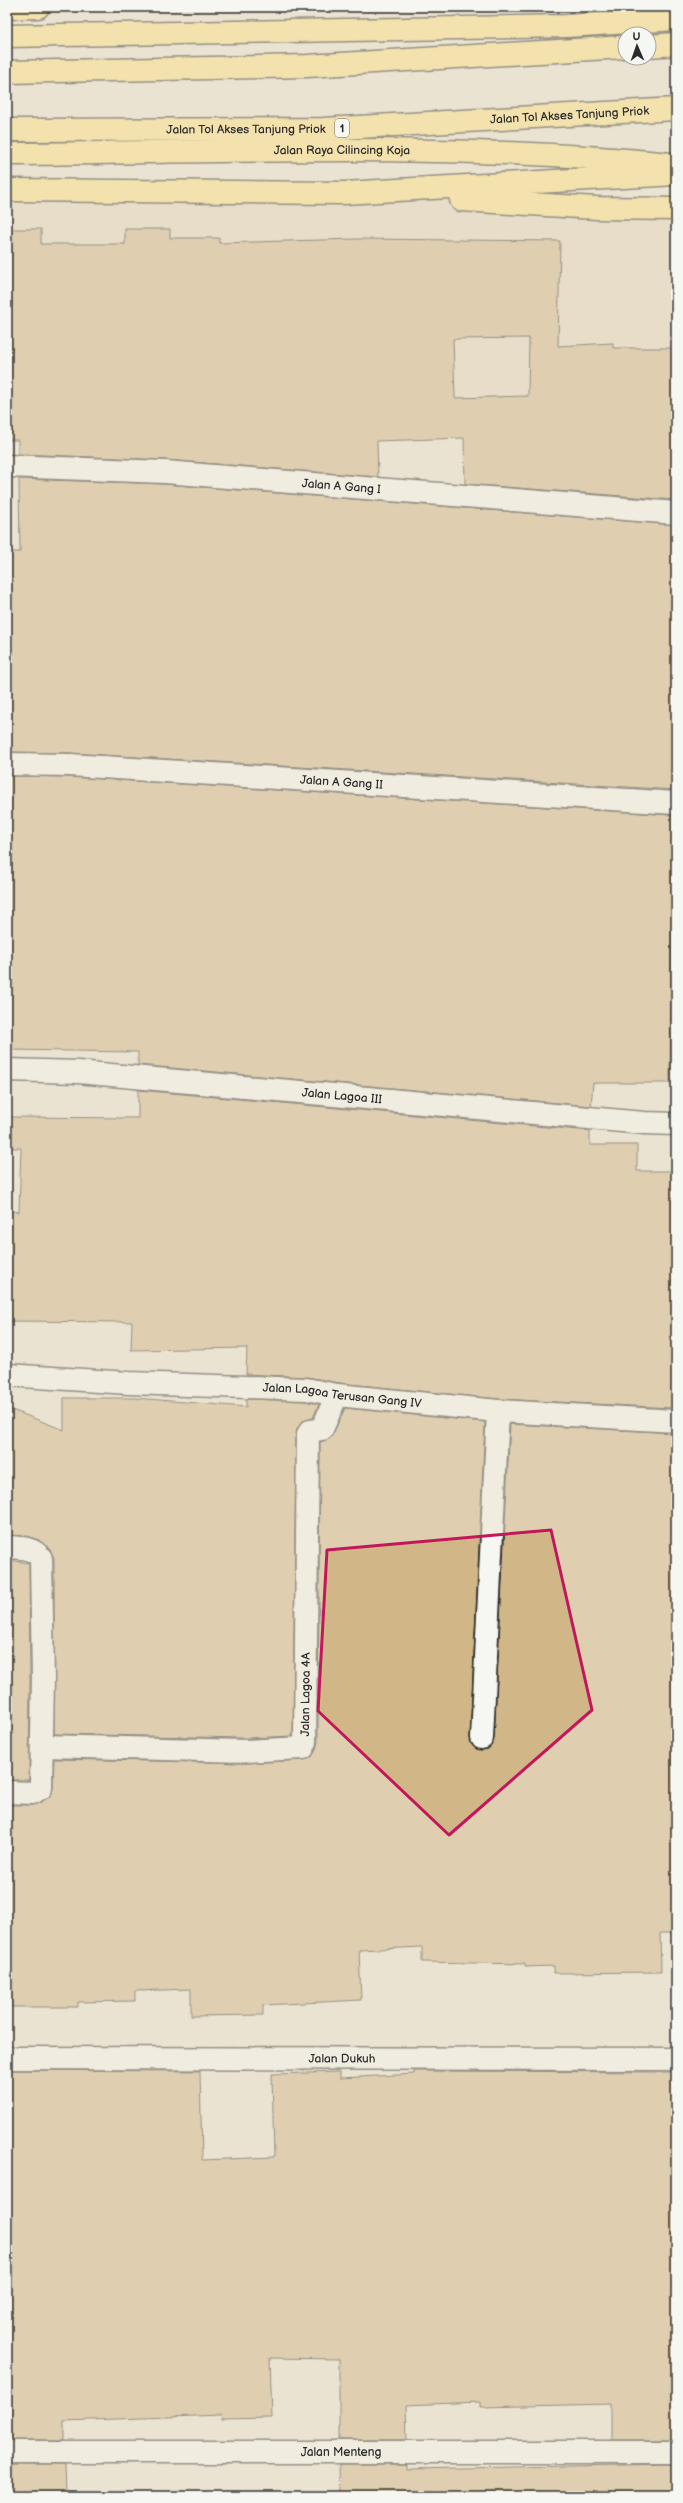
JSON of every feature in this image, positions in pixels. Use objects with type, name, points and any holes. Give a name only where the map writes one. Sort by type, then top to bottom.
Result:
[{"type":"highway","points":[[7,8],[38,7]]},
{"type":"highway","points":[[7,36],[566,26],[676,19]]},
{"type":"highway","points":[[657,45],[676,44]]},
{"type":"highway","points":[[7,72],[307,66],[617,47]]},
{"type":"highway","name":"Jalan Tol Akses Tanjung Priok","points":[[7,130],[323,129],[676,109]]},
{"type":"highway","name":"Jalan Raya Cilincing Koja","points":[[7,154],[418,150],[599,157],[676,164]]},
{"type":"highway","points":[[7,190],[344,193],[472,188],[676,174]]},
{"type":"highway","points":[[344,193],[597,208],[676,209]]},
{"type":"street","name":"Jalan A Gang I","points":[[7,466],[165,472],[676,512]]},
{"type":"street","name":"Jalan A Gang II","points":[[7,764],[69,766],[676,803]]},
{"type":"street","name":"Jalan Lagoa III","points":[[7,1070],[78,1072],[644,1123],[676,1124]]},
{"type":"street","name":"Jalan Lagoa Terusan Gang IV","points":[[7,1375],[129,1383],[306,1389],[337,1395],[498,1411],[676,1421]]},
{"type":"street","name":"Jalan Lagoa 4A","points":[[42,1746],[245,1751],[302,1748],[305,1742],[308,1434],[310,1431],[322,1429],[337,1395]]},
{"type":"street","points":[[482,1738],[498,1411]]},
{"type":"street","points":[[7,1547],[30,1549],[36,1551],[41,1558],[42,1746],[41,1788],[33,1793],[7,1792]]},
{"type":"street","name":"Jalan Dukuh","points":[[7,2058],[676,2059]]},
{"type":"street","name":"Jalan Menteng","points":[[7,2452],[676,2452]]},
{"type":"highlighted area","points":[[551,1530],[592,1710],[449,1835],[318,1711],[327,1550]]},
{"type":"shaded area","points":[[7,182],[676,203],[676,402],[7,390]]},
{"type":"building","points":[[7,229],[41,229],[41,244],[125,244],[125,229],[170,229],[170,238],[219,238],[219,243],[356,239],[560,241],[558,346],[613,343],[613,348],[676,348],[676,500],[465,484],[464,438],[377,441],[378,477],[166,460],[18,454],[18,440],[7,440]],"holes":[[[529,338],[528,396],[455,398],[453,339]]]},
{"type":"building","points":[[19,479],[164,484],[676,525],[676,790],[70,753],[7,752],[7,552],[20,552]]},
{"type":"building","points":[[7,776],[69,777],[673,815],[670,1083],[593,1083],[591,1106],[138,1065],[138,1052],[7,1050]]},
{"type":"building","points":[[138,1090],[590,1131],[590,1145],[637,1145],[637,1171],[674,1171],[676,1382],[672,1382],[673,1408],[499,1399],[339,1383],[307,1377],[246,1374],[247,1348],[131,1350],[132,1322],[7,1321],[7,1210],[19,1212],[21,1148],[7,1148],[7,1117],[138,1118]]},
{"type":"building","points":[[64,1398],[135,1398],[246,1407],[246,1399],[305,1401],[319,1404],[313,1418],[303,1421],[296,1434],[293,1736],[245,1738],[54,1734],[54,1558],[50,1550],[39,1540],[28,1536],[7,1535],[7,1408],[64,1430]]},
{"type":"building","points":[[345,1408],[485,1422],[470,1737],[471,1744],[481,1750],[488,1749],[494,1739],[510,1424],[674,1433],[676,1483],[676,1933],[660,1933],[661,1972],[554,1973],[554,1966],[525,1967],[525,1964],[422,1962],[422,1947],[359,1950],[361,2000],[263,2005],[263,2015],[191,2016],[191,1989],[135,1991],[135,2001],[78,2002],[78,2007],[7,2007],[7,1805],[33,1805],[48,1798],[53,1789],[54,1759],[246,1763],[304,1760],[310,1758],[315,1752],[318,1742],[320,1442],[329,1439],[333,1434]]},
{"type":"building","points":[[7,1560],[29,1563],[29,1780],[7,1780]]},
{"type":"building","points":[[7,2070],[200,2071],[202,2160],[274,2157],[272,2074],[340,2072],[340,2078],[414,2074],[414,2071],[676,2072],[676,2440],[611,2440],[611,2404],[480,2407],[480,2402],[406,2405],[407,2440],[339,2440],[339,2359],[270,2358],[272,2418],[222,2419],[221,2415],[64,2421],[64,2440],[7,2440]]},
{"type":"building","points":[[7,2464],[65,2464],[66,2496],[7,2496]]},
{"type":"building","points":[[339,2464],[407,2464],[407,2469],[676,2464],[676,2496],[340,2496]]}]
